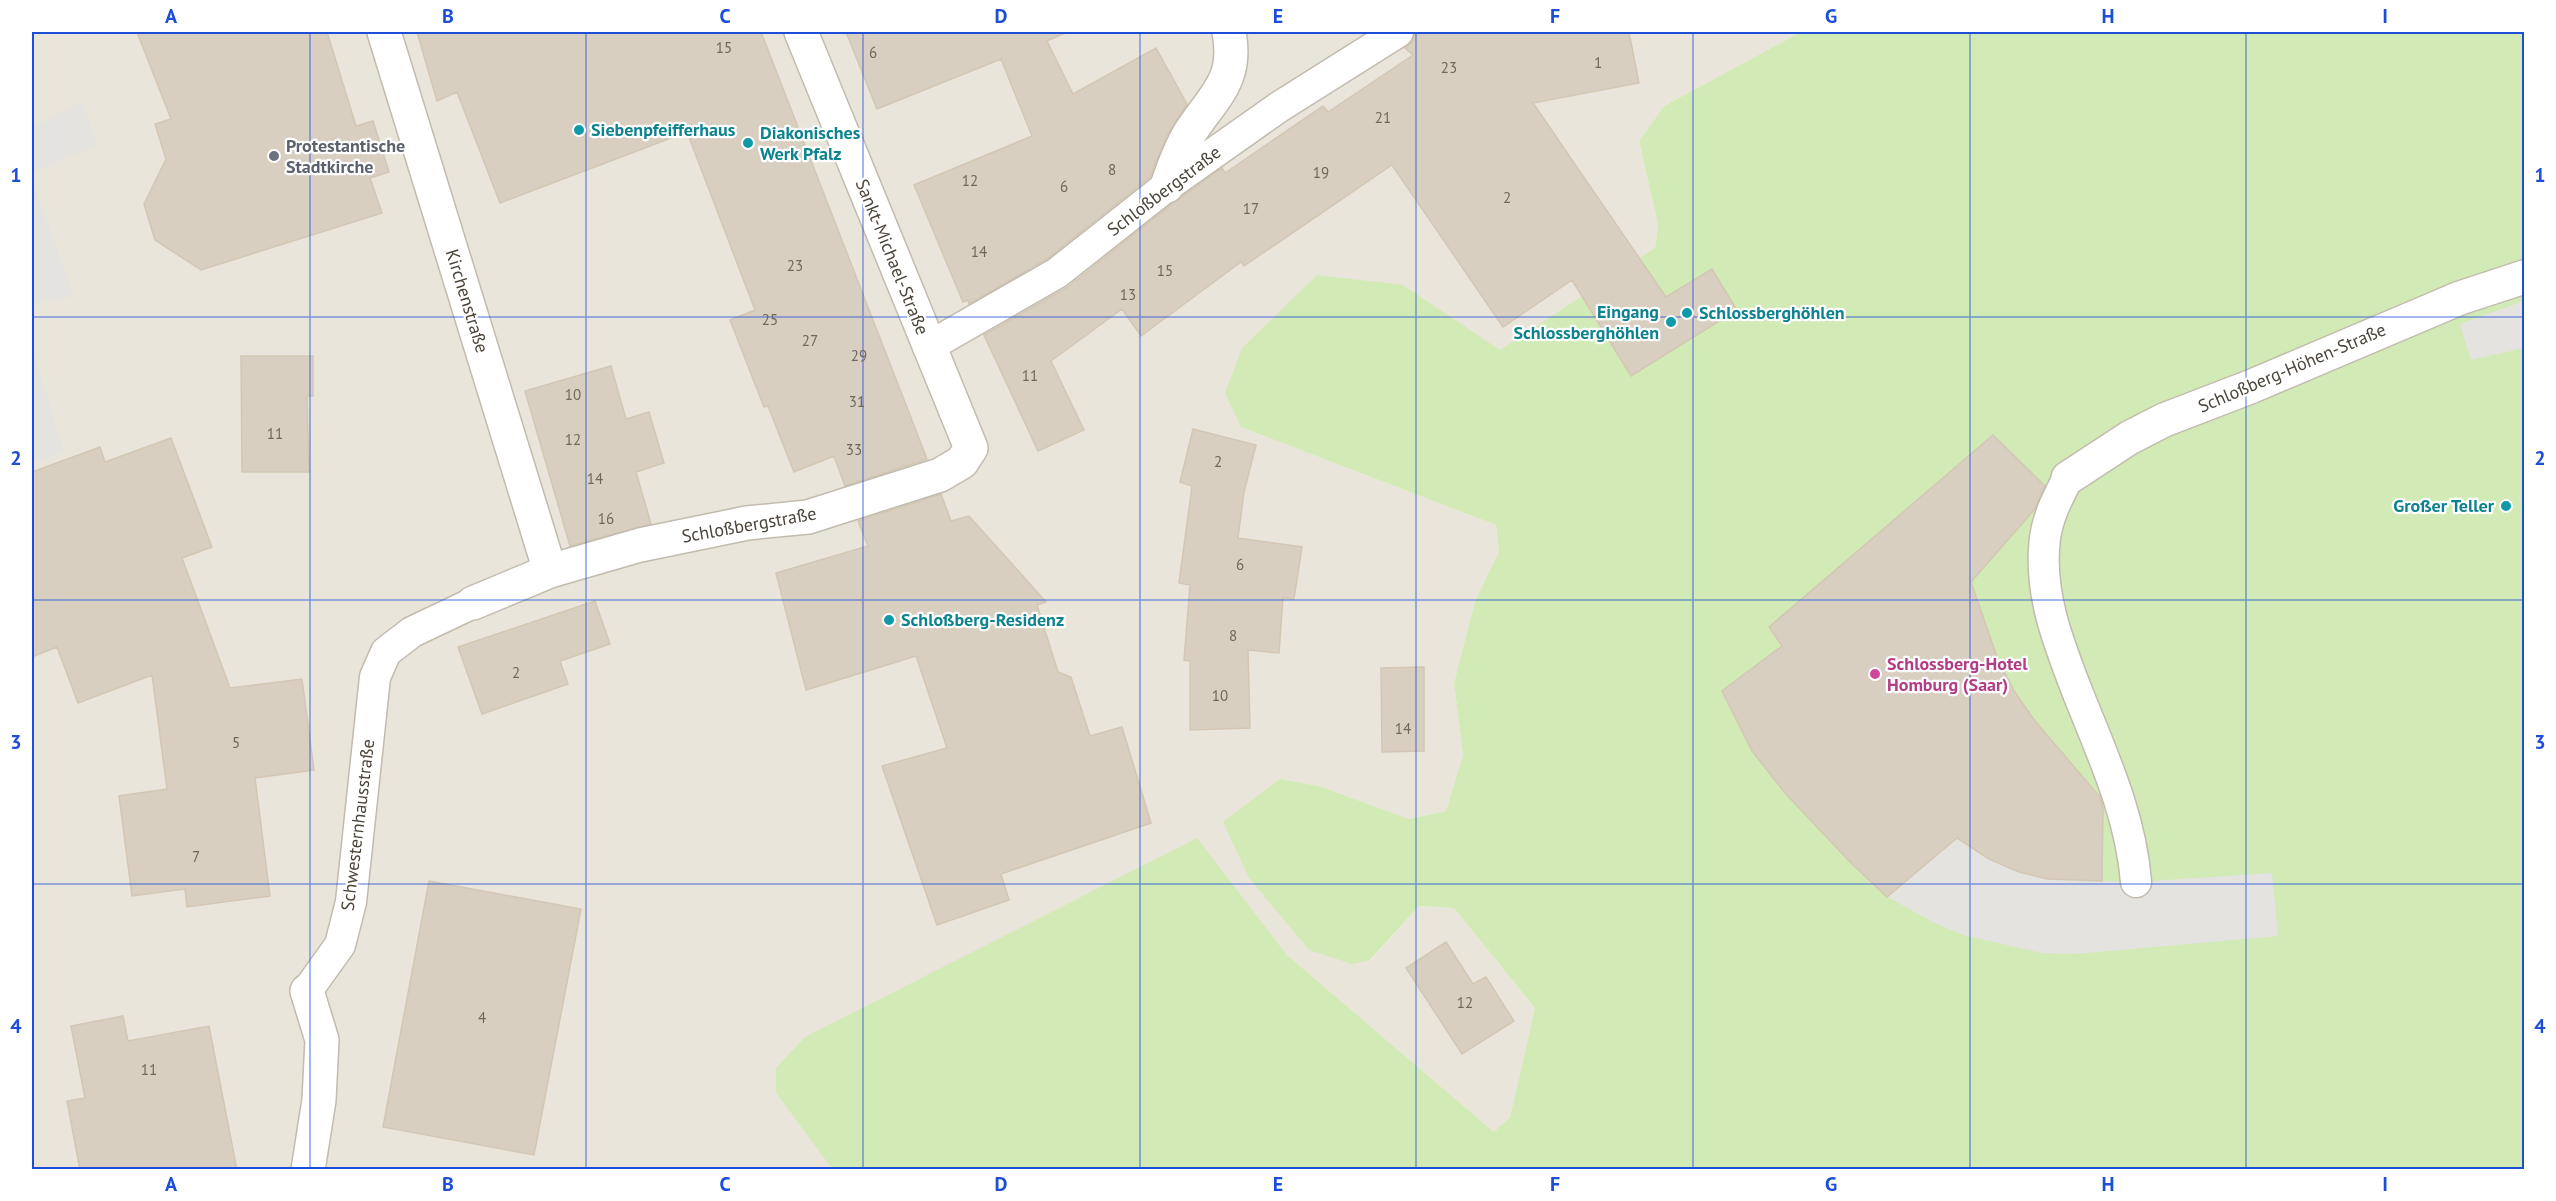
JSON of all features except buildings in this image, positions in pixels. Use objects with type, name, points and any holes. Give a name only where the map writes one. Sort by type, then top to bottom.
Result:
[{"type":"street","name":"Kirchenstraße","points":[[384,32],[550,572]]},
{"type":"street","name":"Sankt-Michael-Straße","points":[[801,32],[971,448]]},
{"type":"street","points":[[1167,186],[1174,164],[1190,132],[1221,92],[1230,65],[1229,32]]},
{"type":"street","name":"Schloßberg-Höhen-Straße","points":[[2068,478],[2129,438],[2164,420],[2260,383],[2460,298],[2524,277]]},
{"type":"street","name":"Schloßbergstraße","points":[[550,572],[640,545],[747,523],[808,517],[940,475],[962,462],[971,448]]},
{"type":"street","name":"Schwesternhausstraße","points":[[473,603],[550,572]]},
{"type":"street","name":"Schwesternhausstraße","points":[[308,991],[322,1040],[319,1100],[308,1170]]},
{"type":"lane","name":"Schloßbergstraße","points":[[928,347],[1057,273],[1167,186],[1279,107],[1398,32]]},
{"type":"lane","points":[[2068,478],[2053,506],[2045,537],[2048,602],[2056,637],[2112,778],[2125,818],[2134,855],[2136,882]]},
{"type":"lane","name":"Schwesternhausstraße","points":[[308,991],[340,945],[351,902],[375,677],[386,652],[412,632],[473,603]]},
{"type":"shaded area","points":[[32,32],[1801,32],[1664,106],[1639,141],[1658,224],[1655,248],[1500,351],[1403,285],[1241,427],[1496,525],[1499,552],[1475,601],[1454,683],[1463,755],[1446,811],[1409,819],[1322,787],[1370,961],[1419,906],[1454,908],[1535,1008],[1510,1117],[1495,1133],[1287,955],[1196,839],[776,1093],[833,1169],[32,1169]]},
{"type":"shaded area","points":[[81,101],[99,145],[32,172],[32,128]]},
{"type":"shaded area","points":[[32,179],[74,296],[32,304]]},
{"type":"shaded area","points":[[2524,301],[2524,348],[2471,360],[2460,324]]},
{"type":"shaded area","points":[[32,347],[64,452],[32,463]]},
{"type":"shaded area","points":[[1957,838],[1989,859],[2019,872],[2047,879],[2136,882],[2272,873],[2278,936],[2075,954],[2042,953],[1963,935],[1887,897]]},
{"type":"green space","points":[[1801,32],[2524,32],[2524,1169],[833,1170],[776,1093],[776,1068],[805,1037],[1197,838],[1287,955],[1494,1132],[1510,1117],[1535,1008],[1454,908],[1419,906],[1370,960],[1352,964],[1309,950],[1249,878],[1223,822],[1280,779],[1322,787],[1409,819],[1446,811],[1463,755],[1454,683],[1475,601],[1499,552],[1496,525],[1241,427],[1225,393],[1242,348],[1317,275],[1403,285],[1500,350],[1655,248],[1658,224],[1639,141],[1664,106]]},
{"type":"place","name":"Siebenpfeifferhaus","points":[[579,130]]},
{"type":"place","name":"Diakonisches Werk Pfalz","points":[[748,143]]},
{"type":"place","name":"Protestantische Stadtkirche","points":[[274,156]]},
{"type":"place","name":"Schlossberghöhlen","points":[[1687,313]]},
{"type":"place","name":"Eingang Schlossberghöhlen","points":[[1671,322]]},
{"type":"place","name":"Großer Teller","points":[[2506,506]]},
{"type":"place","name":"Schloßberg-Residenz","points":[[889,620]]},
{"type":"place","name":"Schlossberg-Hotel Homburg (Saar)","points":[[1875,674]]}]
